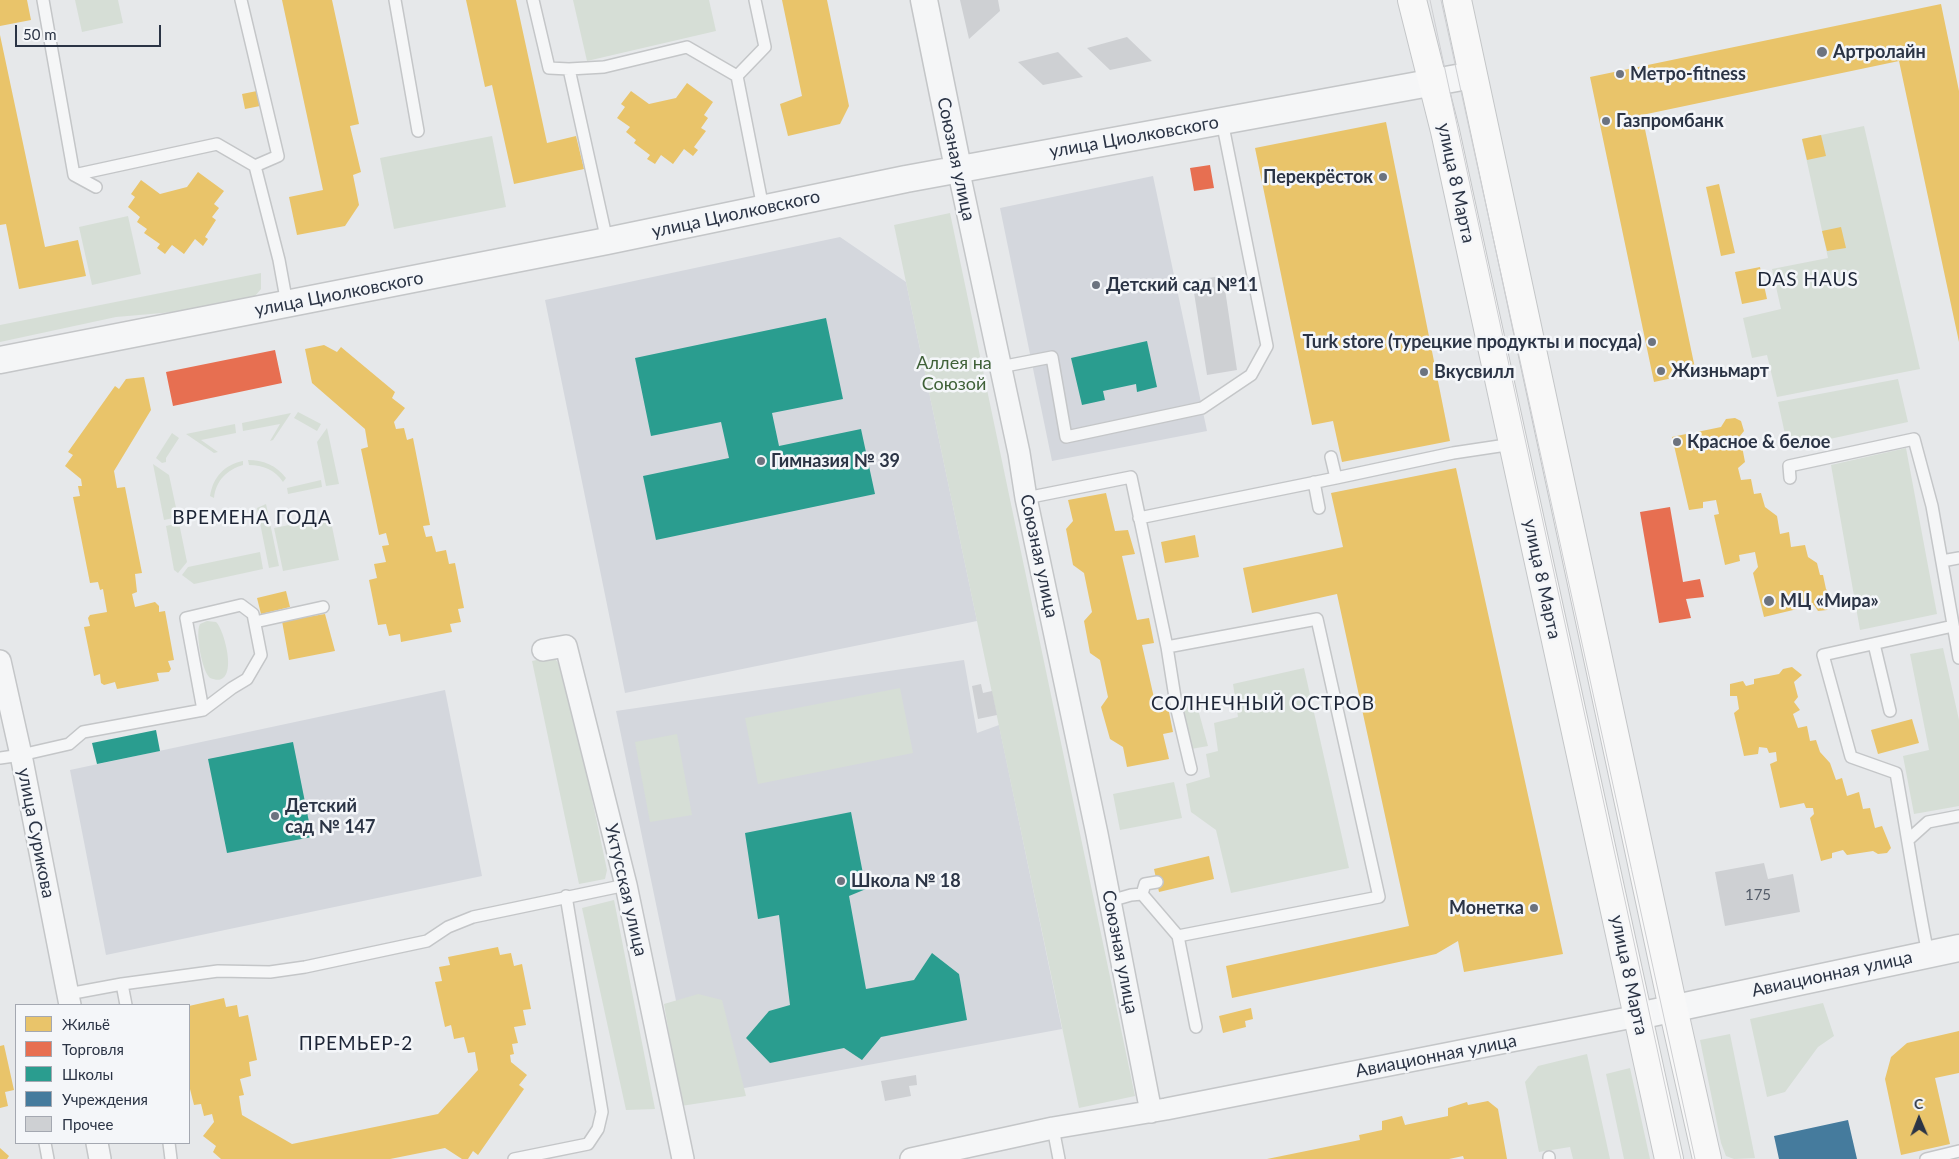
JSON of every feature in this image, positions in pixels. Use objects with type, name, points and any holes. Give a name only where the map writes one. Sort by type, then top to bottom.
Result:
[{"type":"main road","name":"улица 8 Марта","points":[[1412,0],[1445,131],[1669,1159]]},
{"type":"main road","name":"улица 8 Марта","points":[[1458,0],[1673,1008],[1708,1159]]},
{"type":"street","name":"Союзная улица","points":[[924,0],[1019,453],[1026,498],[1110,901],[1151,1112]]},
{"type":"street","name":"улица Циолковского","points":[[0,360],[607,241],[958,168],[1473,75]]},
{"type":"street","name":"Уктусская улица","points":[[543,650],[566,646],[626,885],[683,1159]]},
{"type":"street","name":"улица Сурикова","points":[[0,661],[21,755],[69,999]]},
{"type":"street","name":"Авиационная улица","points":[[912,1159],[1053,1128],[1151,1112],[1638,1016],[1959,948]]},
{"type":"street","points":[[97,1144],[100,1159]]},
{"type":"lane","points":[[43,0],[74,175]]},
{"type":"lane","points":[[241,0],[278,156],[255,166]]},
{"type":"lane","points":[[394,0],[418,131]]},
{"type":"lane","points":[[534,0],[550,68],[604,67],[688,47],[737,76],[763,208]]},
{"type":"lane","points":[[737,76],[765,47],[755,0]]},
{"type":"lane","points":[[569,69],[607,241]]},
{"type":"lane","points":[[1000,367],[1052,357],[1066,437],[1202,408],[1251,375],[1267,346],[1222,121]]},
{"type":"lane","points":[[74,175],[217,144],[255,166],[279,260],[286,304]]},
{"type":"lane","points":[[74,175],[96,187]]},
{"type":"lane","points":[[1790,478],[1789,466],[1914,439],[1932,506],[1959,658]]},
{"type":"lane","points":[[1139,518],[1453,453],[1513,444]]},
{"type":"lane","points":[[1331,457],[1336,478]]},
{"type":"lane","points":[[1026,498],[1130,478],[1167,647],[1177,710],[1191,769]]},
{"type":"lane","points":[[1314,482],[1319,508]]},
{"type":"lane","points":[[1942,561],[1959,558]]},
{"type":"lane","points":[[0,758],[69,744],[83,732],[203,710],[247,679],[262,655],[253,614],[241,605],[186,618],[203,710]]},
{"type":"lane","points":[[255,622],[322,607]]},
{"type":"lane","points":[[1167,647],[1316,619],[1379,896],[1178,936]]},
{"type":"lane","points":[[1928,954],[1896,774],[1851,757],[1823,655],[1874,644],[1955,632]]},
{"type":"lane","points":[[1874,644],[1890,711]]},
{"type":"lane","points":[[1908,840],[1928,822],[1959,816]]},
{"type":"lane","points":[[1142,894],[1145,884],[1157,882]]},
{"type":"lane","points":[[69,999],[122,984],[218,971],[270,972],[305,967],[427,941],[448,928],[472,917],[626,885]]},
{"type":"lane","points":[[1110,901],[1142,894]]},
{"type":"lane","points":[[1142,894],[1178,936],[1196,1028]]},
{"type":"lane","points":[[514,1159],[588,1144],[598,1129],[602,1112],[566,896]]},
{"type":"lane","points":[[122,984],[126,1004]]},
{"type":"lane","points":[[1053,1128],[1060,1159]]},
{"type":"lane","points":[[45,1144],[48,1159]]},
{"type":"lane","points":[[169,1144],[172,1159]]},
{"type":"lane","points":[[1926,1159],[1959,1151]]},
{"type":"shaded area","name":"Детский сад №11","points":[[1153,176],[1207,431],[1052,461],[1000,208]]},
{"type":"shaded area","name":"Гимназия № 39","points":[[840,237],[906,282],[977,621],[625,693],[545,300]]},
{"type":"shaded area","name":"Школа № 18","points":[[964,660],[977,733],[999,725],[1062,1029],[696,1097],[616,711]]},
{"type":"shaded area","name":"Детский сад № 147","points":[[445,690],[482,876],[106,955],[70,770]]},
{"type":"green space","points":[[75,0],[118,0],[123,23],[82,32]]},
{"type":"green space","points":[[573,0],[709,0],[716,31],[587,61]]},
{"type":"green space","points":[[1864,126],[1920,369],[1777,397],[1767,355],[1752,358],[1743,318],[1781,309],[1772,269],[1828,258],[1802,139]]},
{"type":"green space","points":[[492,136],[506,207],[394,229],[380,158]]},
{"type":"green space","name":"Аллея на Союзой","points":[[950,213],[1135,1096],[1079,1108],[894,225]]},
{"type":"green space","points":[[128,216],[141,274],[92,285],[79,227]]},
{"type":"green space","points":[[261,273],[261,289],[255,296],[197,310],[116,317],[0,342],[0,325]]},
{"type":"green space","points":[[1898,379],[1908,422],[1788,448],[1778,402]]},
{"type":"green space","points":[[298,412],[321,424],[317,431],[294,418]]},
{"type":"green space","points":[[291,413],[273,440],[270,441],[280,424],[243,431],[242,423]]},
{"type":"green space","points":[[235,424],[236,433],[201,440],[218,452],[214,453],[186,434]]},
{"type":"green space","points":[[327,428],[339,484],[326,486],[317,442]]},
{"type":"green space","points":[[172,433],[179,438],[166,458],[166,462],[162,463],[156,458]]},
{"type":"green space","points":[[1906,448],[1937,614],[1860,630],[1831,465]]},
{"type":"green space","points":[[248,460],[269,464],[286,478],[283,482],[268,469],[249,465]]},
{"type":"green space","points":[[243,461],[243,465],[223,477],[217,486],[214,498],[210,496],[214,483],[220,473],[230,465]]},
{"type":"green space","points":[[153,464],[169,475],[178,517],[164,520]]},
{"type":"green space","points":[[321,480],[322,487],[288,494],[287,488]]},
{"type":"green space","points":[[266,504],[279,566],[269,568],[257,508]]},
{"type":"green space","points":[[330,517],[339,560],[283,571],[274,528]]},
{"type":"green space","points":[[179,523],[187,562],[178,573],[174,570],[166,526]]},
{"type":"green space","points":[[260,552],[263,569],[194,584],[182,575],[188,567]]},
{"type":"green space","points":[[207,621],[216,622],[220,627],[226,647],[228,668],[225,676],[220,680],[210,678],[207,674],[200,652],[198,635],[200,624]]},
{"type":"green space","points":[[1943,648],[1959,720],[1959,806],[1914,814],[1903,756],[1929,750],[1910,654]]},
{"type":"green space","points":[[546,658],[555,659],[565,671],[607,870],[605,879],[579,884],[532,661]]},
{"type":"green space","points":[[1304,668],[1349,868],[1231,893],[1216,830],[1191,812],[1186,784],[1210,777],[1206,754],[1218,751],[1214,723],[1238,717],[1233,684]]},
{"type":"green space","points":[[900,688],[913,753],[758,784],[745,718]]},
{"type":"green space","points":[[1195,698],[1208,746],[1191,749],[1181,701]]},
{"type":"green space","points":[[677,734],[692,815],[650,822],[635,742]]},
{"type":"green space","points":[[1174,782],[1182,818],[1120,830],[1113,794]]},
{"type":"green space","points":[[614,900],[655,1109],[626,1110],[582,908]]},
{"type":"green space","points":[[698,994],[722,1000],[746,1096],[681,1106],[664,1004]]},
{"type":"green space","points":[[1823,1003],[1834,1036],[1818,1047],[1785,1092],[1767,1097],[1750,1019]]},
{"type":"green space","points":[[1730,1034],[1755,1158],[1734,1159],[1726,1156],[1721,1143],[1700,1040]]},
{"type":"green space","points":[[1587,1054],[1610,1159],[1573,1159],[1570,1147],[1539,1152],[1525,1082],[1538,1066]]},
{"type":"green space","points":[[1630,1068],[1650,1159],[1624,1159],[1606,1074]]},
{"type":"building: Жильё","points":[[0,0],[27,0],[31,20],[0,26]]},
{"type":"building: Жильё","points":[[282,0],[332,0],[359,124],[350,126],[361,172],[353,175],[359,205],[345,226],[297,235],[289,197],[323,190]]},
{"type":"building: Жильё","points":[[466,0],[516,0],[547,143],[576,136],[584,169],[514,184],[492,85],[485,87]]},
{"type":"building: Жильё","points":[[782,0],[827,0],[849,106],[840,124],[788,136],[780,104],[802,96]]},
{"type":"building: Жильё","points":[[1941,4],[1959,91],[1959,342],[1899,61],[1642,115],[1696,373],[1654,382],[1590,77]]},
{"type":"building: Жильё","points":[[0,35],[45,247],[78,240],[86,276],[19,289],[6,224],[0,225]]},
{"type":"building: Жильё","points":[[687,83],[713,102],[704,115],[708,118],[701,128],[706,131],[694,147],[698,150],[693,156],[684,149],[673,164],[661,155],[655,164],[647,159],[650,155],[634,143],[636,140],[626,132],[630,127],[617,118],[625,107],[621,104],[631,91],[649,104],[676,98]]},
{"type":"building: Жильё","points":[[257,91],[260,106],[245,109],[242,94]]},
{"type":"building: Жильё","points":[[1386,122],[1450,441],[1342,462],[1333,421],[1312,425],[1255,148]]},
{"type":"building: Жильё","points":[[1821,135],[1826,156],[1807,160],[1802,139]]},
{"type":"building: Жильё","points":[[198,172],[224,191],[214,204],[219,208],[212,217],[216,220],[205,237],[208,239],[203,246],[195,239],[184,254],[172,245],[165,254],[157,248],[160,244],[144,233],[147,229],[137,222],[140,217],[128,207],[135,197],[131,194],[141,180],[160,194],[187,187]]},
{"type":"building: Жильё","points":[[1719,184],[1735,253],[1721,256],[1706,187]]},
{"type":"building: Жильё","points":[[1841,227],[1846,248],[1827,251],[1822,231]]},
{"type":"building: Жильё","points":[[1760,267],[1767,299],[1742,304],[1735,272]]},
{"type":"building: Жильё","points":[[324,345],[337,352],[341,347],[395,392],[392,398],[405,408],[394,422],[396,429],[404,428],[407,440],[413,438],[430,525],[423,526],[426,537],[432,536],[436,552],[446,550],[449,564],[455,563],[464,608],[458,609],[461,622],[450,624],[452,632],[401,642],[400,634],[389,636],[386,624],[378,625],[369,580],[377,578],[374,564],[386,562],[382,546],[389,545],[386,533],[379,535],[361,449],[368,447],[365,429],[312,383],[305,349]]},
{"type":"building: Жильё","points":[[144,377],[151,410],[114,471],[117,488],[125,487],[142,573],[135,574],[137,592],[132,594],[135,607],[155,602],[159,606],[159,612],[165,611],[174,660],[168,661],[171,669],[169,672],[157,673],[159,681],[117,689],[115,682],[104,685],[101,683],[100,674],[94,676],[84,627],[90,626],[88,618],[90,615],[107,612],[103,589],[100,590],[98,582],[90,583],[73,497],[80,496],[78,486],[82,486],[81,479],[65,466],[73,455],[68,452],[115,386],[119,389],[126,379]]},
{"type":"building: Жильё","points":[[1735,418],[1741,421],[1744,431],[1740,436],[1745,462],[1738,468],[1741,480],[1751,479],[1754,494],[1761,493],[1765,507],[1777,516],[1780,534],[1789,532],[1791,547],[1805,545],[1808,557],[1817,563],[1820,575],[1823,575],[1826,589],[1832,597],[1830,607],[1827,610],[1818,611],[1814,605],[1764,617],[1753,573],[1758,567],[1755,552],[1739,555],[1740,561],[1725,565],[1714,515],[1719,514],[1716,500],[1703,502],[1703,508],[1689,510],[1672,437],[1686,434],[1688,439],[1698,436],[1697,432],[1721,427],[1726,419]]},
{"type":"building: Жильё","points":[[1456,468],[1563,954],[1464,972],[1458,941],[1436,954],[1232,998],[1226,966],[1409,926],[1337,594],[1252,613],[1243,568],[1343,547],[1331,493]]},
{"type":"building: Жильё","points":[[1106,493],[1115,531],[1128,530],[1135,554],[1122,556],[1137,620],[1149,618],[1154,643],[1142,645],[1157,711],[1168,707],[1173,732],[1163,734],[1169,759],[1127,767],[1123,747],[1110,739],[1101,707],[1108,697],[1100,660],[1090,653],[1084,621],[1092,612],[1084,573],[1073,565],[1066,529],[1073,521],[1068,500]]},
{"type":"building: Жильё","points":[[1195,535],[1199,557],[1165,563],[1161,542]]},
{"type":"building: Жильё","points":[[286,591],[290,607],[261,614],[257,598]]},
{"type":"building: Жильё","points":[[325,614],[335,651],[289,660],[282,621]]},
{"type":"building: Жильё","points":[[1792,667],[1802,675],[1794,682],[1798,697],[1794,702],[1800,710],[1793,714],[1798,728],[1807,726],[1810,741],[1816,740],[1820,752],[1830,763],[1836,780],[1842,778],[1847,796],[1859,792],[1863,809],[1870,808],[1875,828],[1882,826],[1891,848],[1887,853],[1878,854],[1873,851],[1847,855],[1843,850],[1832,853],[1832,858],[1821,861],[1810,818],[1814,814],[1813,808],[1806,808],[1804,803],[1780,808],[1770,764],[1777,761],[1776,752],[1769,753],[1767,748],[1759,747],[1758,754],[1744,756],[1734,713],[1739,709],[1737,696],[1730,696],[1730,684],[1743,681],[1746,686],[1754,684],[1754,679],[1779,674],[1783,669]]},
{"type":"building: Жильё","points":[[1912,719],[1919,743],[1878,754],[1871,730]]},
{"type":"building: Жильё","points":[[1209,856],[1214,879],[1159,892],[1154,869]]},
{"type":"building: Жильё","points":[[498,947],[500,955],[511,953],[514,966],[522,964],[531,1009],[523,1010],[526,1025],[514,1027],[518,1043],[512,1044],[514,1054],[510,1055],[511,1062],[527,1075],[519,1085],[524,1089],[478,1155],[473,1151],[468,1159],[462,1159],[445,1148],[390,1159],[221,1159],[213,1152],[216,1146],[203,1136],[214,1122],[212,1114],[204,1116],[201,1104],[194,1105],[190,1089],[190,1006],[224,998],[226,1007],[237,1005],[239,1017],[248,1015],[257,1060],[249,1062],[251,1076],[240,1079],[244,1095],[239,1096],[242,1115],[292,1144],[438,1114],[478,1070],[475,1052],[468,1053],[464,1037],[454,1039],[451,1025],[445,1027],[435,982],[442,981],[439,967],[450,965],[448,957]]},
{"type":"building: Жильё","points":[[1251,1008],[1253,1019],[1245,1021],[1246,1027],[1223,1033],[1219,1016]]},
{"type":"building: Жильё","points":[[1959,1031],[1959,1073],[1935,1078],[1950,1144],[1901,1155],[1885,1079],[1891,1057],[1907,1043]]},
{"type":"building: Жильё","points":[[4,1045],[14,1090],[5,1092],[8,1106],[0,1108],[0,1046]]},
{"type":"building: Жильё","points":[[1488,1101],[1498,1109],[1507,1159],[1464,1159],[1463,1156],[1449,1159],[1267,1159],[1360,1140],[1359,1135],[1382,1130],[1382,1121],[1402,1116],[1405,1125],[1448,1116],[1448,1108],[1467,1102],[1468,1105]]},
{"type":"building: Жильё","points":[[0,1148],[9,1156],[7,1159],[0,1159]]},
{"type":"building: Торговля","points":[[1210,165],[1214,188],[1194,191],[1190,168]]},
{"type":"building: Торговля","points":[[275,350],[282,383],[173,406],[166,372]]},
{"type":"building: Торговля","points":[[1670,507],[1683,582],[1700,579],[1704,597],[1686,599],[1691,618],[1659,623],[1640,512]]},
{"type":"building: Школы","points":[[826,318],[843,399],[772,413],[779,446],[861,429],[875,494],[656,540],[643,476],[729,458],[721,422],[651,436],[635,358]]},
{"type":"building: Школы","points":[[1147,341],[1157,387],[1137,392],[1136,384],[1103,391],[1105,400],[1082,405],[1071,358]]},
{"type":"building: Школы","points":[[156,730],[160,751],[97,764],[92,743]]},
{"type":"building: Школы","points":[[293,742],[312,837],[227,853],[208,759]]},
{"type":"building: Школы","points":[[851,812],[866,889],[849,896],[866,989],[914,980],[932,953],[959,974],[967,1020],[881,1037],[862,1060],[844,1048],[770,1063],[746,1038],[769,1011],[790,1005],[779,915],[758,919],[745,833]]},
{"type":"building: Учреждения","points":[[1848,1120],[1857,1159],[1779,1159],[1774,1136]]},
{"type":"building: Прочее","points":[[960,0],[998,0],[1000,11],[969,39]]},
{"type":"building: Прочее","points":[[1127,37],[1152,61],[1110,70],[1087,48]]},
{"type":"building: Прочее","points":[[1058,52],[1083,77],[1043,85],[1018,62]]},
{"type":"building: Прочее","points":[[1223,276],[1237,370],[1207,375],[1192,280]]},
{"type":"building: Прочее","points":[[981,684],[983,693],[992,691],[997,715],[978,719],[972,686]]},
{"type":"building: Прочее","points":[[1764,863],[1768,879],[1793,874],[1800,912],[1725,926],[1715,872]]},
{"type":"building: Прочее","points":[[916,1075],[917,1085],[909,1086],[911,1096],[885,1101],[881,1081]]},
{"type":"tram line","points":[[1430,0],[1681,1159]]},
{"type":"tram line","points":[[1441,0],[1695,1159]]},
{"type":"place","name":"Артролайн","points":[[1822,52]]},
{"type":"place","name":"Метро-fitness","points":[[1620,74]]},
{"type":"place","name":"Газпромбанк","points":[[1606,121]]},
{"type":"place","name":"Перекрёсток","points":[[1383,177]]},
{"type":"place","name":"Детский сад №11","points":[[1096,285]]},
{"type":"place","name":"Turk store (турецкие продукты и посуда)","points":[[1652,342]]},
{"type":"place","name":"Жизньмарт","points":[[1661,371]]},
{"type":"place","name":"Вкусвилл","points":[[1424,372]]},
{"type":"place","name":"Красное & белое","points":[[1677,442]]},
{"type":"place","name":"Гимназия № 39","points":[[761,461]]},
{"type":"place","name":"МЦ «Мира»","points":[[1769,601]]},
{"type":"place","name":"Детский сад № 147","points":[[275,816]]},
{"type":"place","name":"Школа № 18","points":[[841,881]]},
{"type":"place","name":"Монетка","points":[[1534,908]]},
{"type":"district","name":"DAS HAUS","points":[[1808,280]]},
{"type":"district","name":"ВРЕМЕНА ГОДА","points":[[252,518]]},
{"type":"district","name":"СОЛНЕЧНЫЙ ОСТРОВ","points":[[1263,704]]},
{"type":"district","name":"ПРЕМЬЕР-2","points":[[356,1044]]}]
